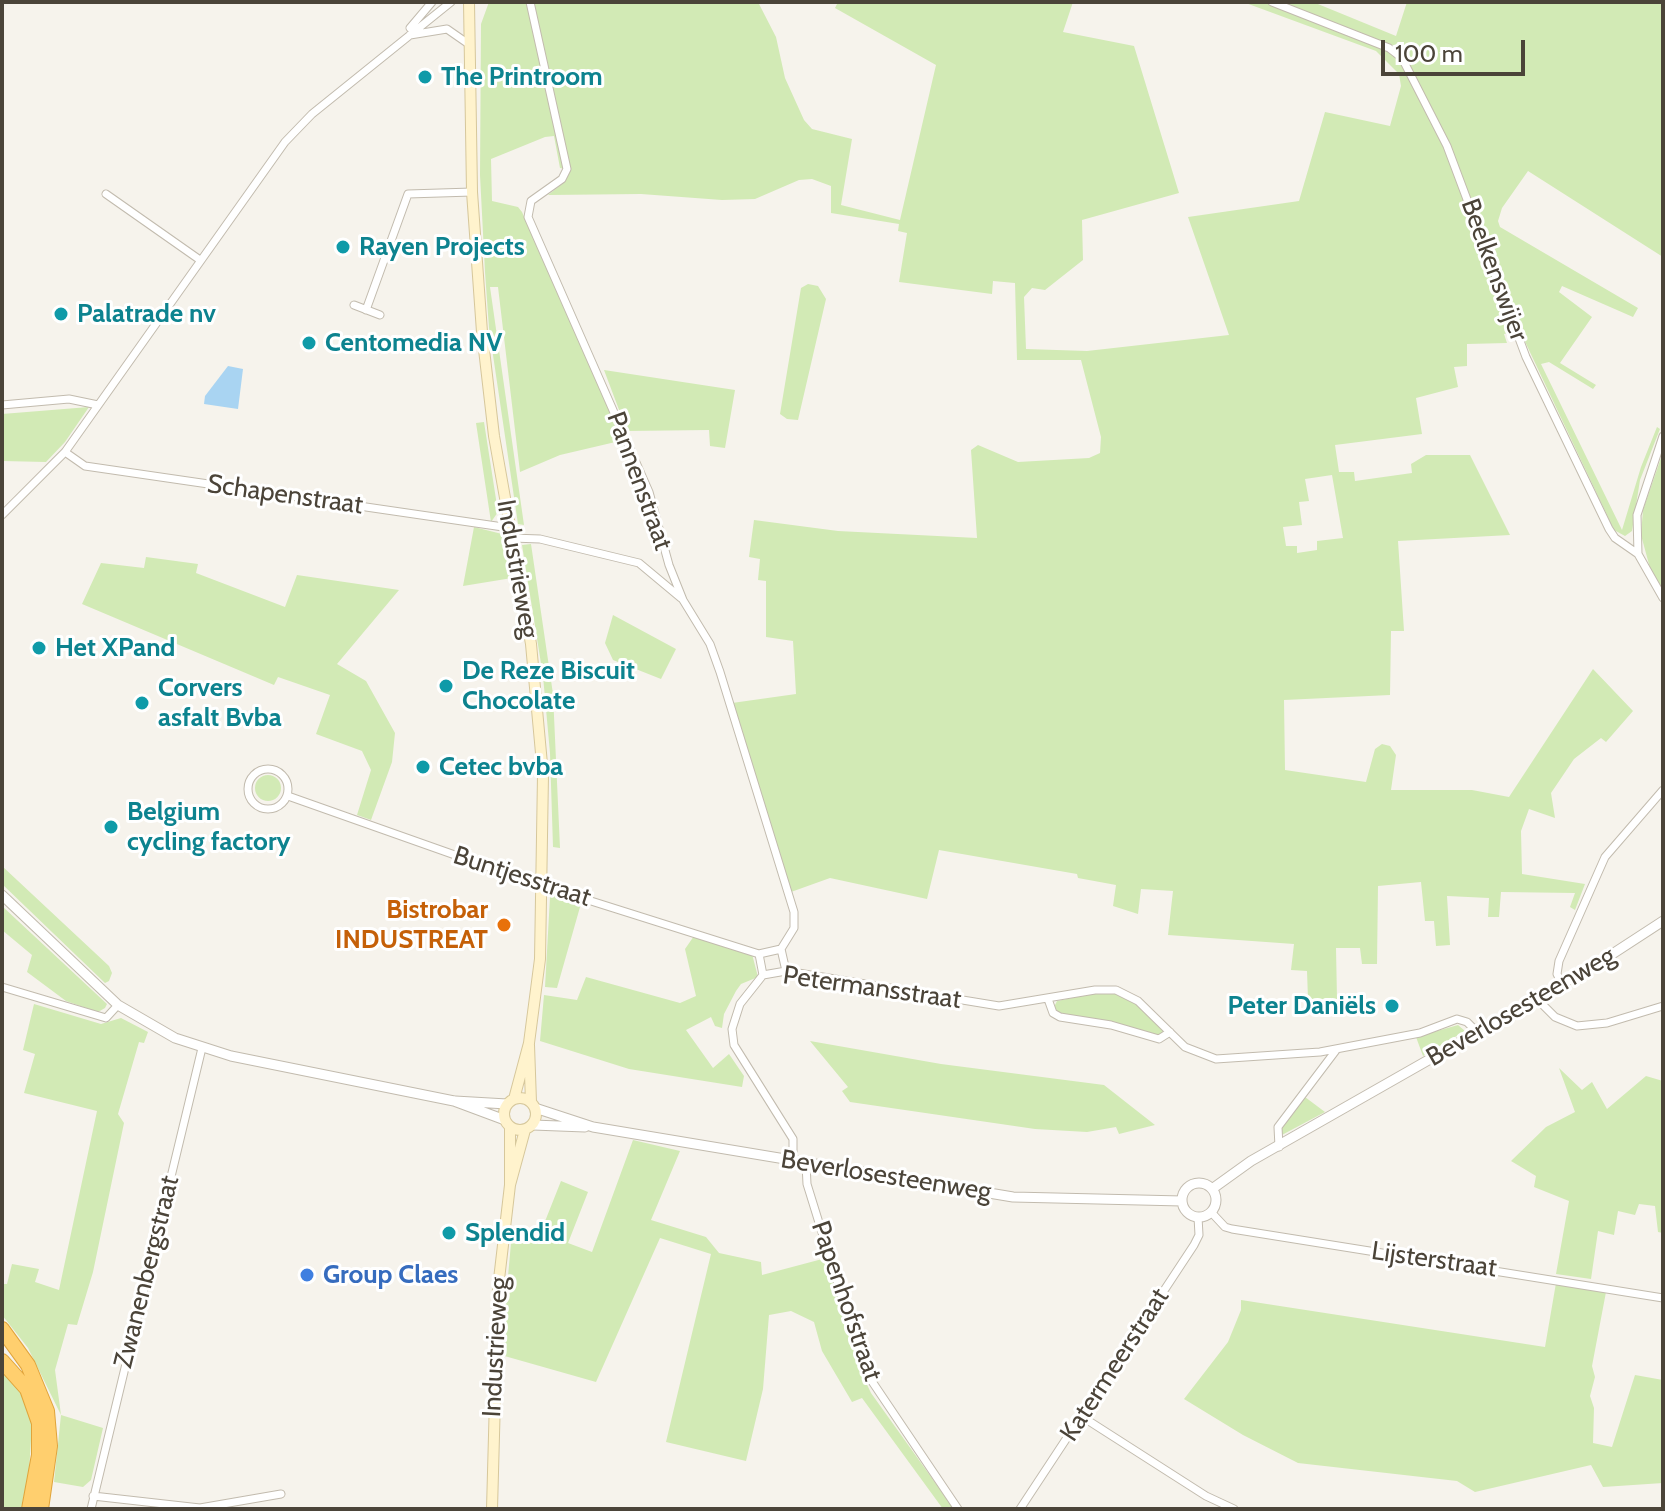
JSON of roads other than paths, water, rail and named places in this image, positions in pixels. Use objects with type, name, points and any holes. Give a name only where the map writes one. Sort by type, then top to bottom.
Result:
[{"type":"highway","points":[[2,1329],[28,1365],[47,1411],[50,1446],[41,1509]]},
{"type":"highway","points":[[2,1361],[27,1389],[39,1423],[39,1455],[29,1509]]},
{"type":"main road","name":"Industrieweg","points":[[469,2],[472,192],[482,332],[539,712],[543,885],[540,959],[529,1043],[507,1124],[510,1185],[498,1288],[492,1509]]},
{"type":"main road","name":"Industrieweg","points":[[510,1185],[533,1105],[529,1043]]},
{"type":"main road","points":[[511,1102],[533,1105]]},
{"type":"main road","points":[[507,1124],[529,1127]]},
{"type":"street","points":[[404,36],[432,2]]},
{"type":"street","points":[[2,515],[65,452],[285,142],[312,114],[404,36],[451,2]]},
{"type":"street","name":"Pannenstraat","points":[[530,2],[567,169],[562,179],[531,201],[528,217],[649,492],[669,565],[683,600],[710,644],[794,912],[794,928],[781,949]]},
{"type":"street","name":"Beelkenswijer","points":[[1272,2],[1389,48],[1402,58],[1447,146],[1526,357],[1609,529],[1615,538],[1638,554],[1663,598]]},
{"type":"street","points":[[404,36],[447,29],[470,45]]},
{"type":"street","points":[[366,310],[408,194],[472,192]]},
{"type":"street","points":[[106,194],[200,260]]},
{"type":"street","points":[[354,305],[380,315]]},
{"type":"street","points":[[2,405],[69,399],[98,405]]},
{"type":"street","points":[[1638,554],[1637,515],[1663,436]]},
{"type":"street","name":"Schapenstraat","points":[[65,452],[85,466],[540,539],[639,563],[683,600]]},
{"type":"street","points":[[267,769],[280,772],[288,783],[288,796],[279,806],[260,808],[250,798],[251,779],[267,769]]},
{"type":"street","points":[[1562,984],[1557,974],[1559,961],[1605,857],[1663,790]]},
{"type":"street","name":"Buntjesstraat","points":[[288,796],[543,885],[759,954]]},
{"type":"street","points":[[2,895],[118,1005],[162,1031],[202,1048],[454,1101],[511,1102]]},
{"type":"street","name":"Beverlosesteenweg","points":[[529,1127],[593,1127],[1030,1199],[1182,1201],[1187,1188],[1195,1183],[1212,1189],[1242,1166],[1537,999],[1663,921]]},
{"type":"street","points":[[763,975],[759,954],[781,949],[786,971]]},
{"type":"street","name":"Petermansstraat","points":[[793,1161],[793,1139],[740,1056],[732,1036],[735,1013],[763,975],[786,971],[999,1006],[1095,990],[1116,990],[1131,996],[1185,1047],[1216,1059],[1337,1049],[1420,1033],[1457,1019],[1467,1022],[1478,1033]]},
{"type":"street","points":[[2,987],[106,1018],[118,1005]]},
{"type":"street","points":[[1048,999],[1053,1013],[1060,1017],[1111,1025],[1159,1039],[1170,1032]]},
{"type":"street","points":[[1537,999],[1555,1017],[1577,1026],[1607,1023],[1663,1006]]},
{"type":"street","name":"Zwanenbergstraat","points":[[91,1509],[202,1048]]},
{"type":"street","points":[[1279,1147],[1278,1127],[1337,1049]]},
{"type":"street","points":[[454,1101],[507,1124]]},
{"type":"street","name":"Beverlosesteenweg","points":[[533,1105],[593,1127]]},
{"type":"street","name":"Papenhofstraat","points":[[806,1164],[807,1184],[865,1371],[958,1509]]},
{"type":"street","points":[[1182,1201],[1185,1210],[1198,1217],[1211,1212],[1216,1197],[1212,1189]]},
{"type":"street","name":"Lijsterstraat","points":[[1211,1212],[1225,1227],[1232,1229],[1663,1298]]},
{"type":"street","name":"Katermeerstraat","points":[[1020,1509],[1194,1245],[1199,1235],[1198,1217]]},
{"type":"street","points":[[1081,1416],[1206,1496],[1234,1509]]},
{"type":"street","points":[[93,1496],[200,1508],[281,1494]]},
{"type":"water","points":[[228,366],[243,369],[238,409],[204,404],[205,396]]},
{"type":"place","name":"The Printroom","points":[[425,77]]},
{"type":"place","name":"Rayen Projects","points":[[343,247]]},
{"type":"place","name":"Palatrade nv","points":[[61,314]]},
{"type":"place","name":"Centomedia NV","points":[[309,343]]},
{"type":"place","name":"Het XPand","points":[[39,648]]},
{"type":"place","name":"De Reze Biscuit Chocolate","points":[[446,686]]},
{"type":"place","name":"Corvers asfalt Bvba","points":[[142,703]]},
{"type":"place","name":"Cetec bvba","points":[[423,767]]},
{"type":"place","name":"Belgium cycling factory","points":[[111,827]]},
{"type":"place","name":"Bistrobar INDUSTREAT","points":[[504,925]]},
{"type":"place","name":"Peter Daniëls","points":[[1392,1006]]},
{"type":"place","name":"Splendid","points":[[449,1233]]},
{"type":"place","name":"Group Claes","points":[[307,1275]]}]
